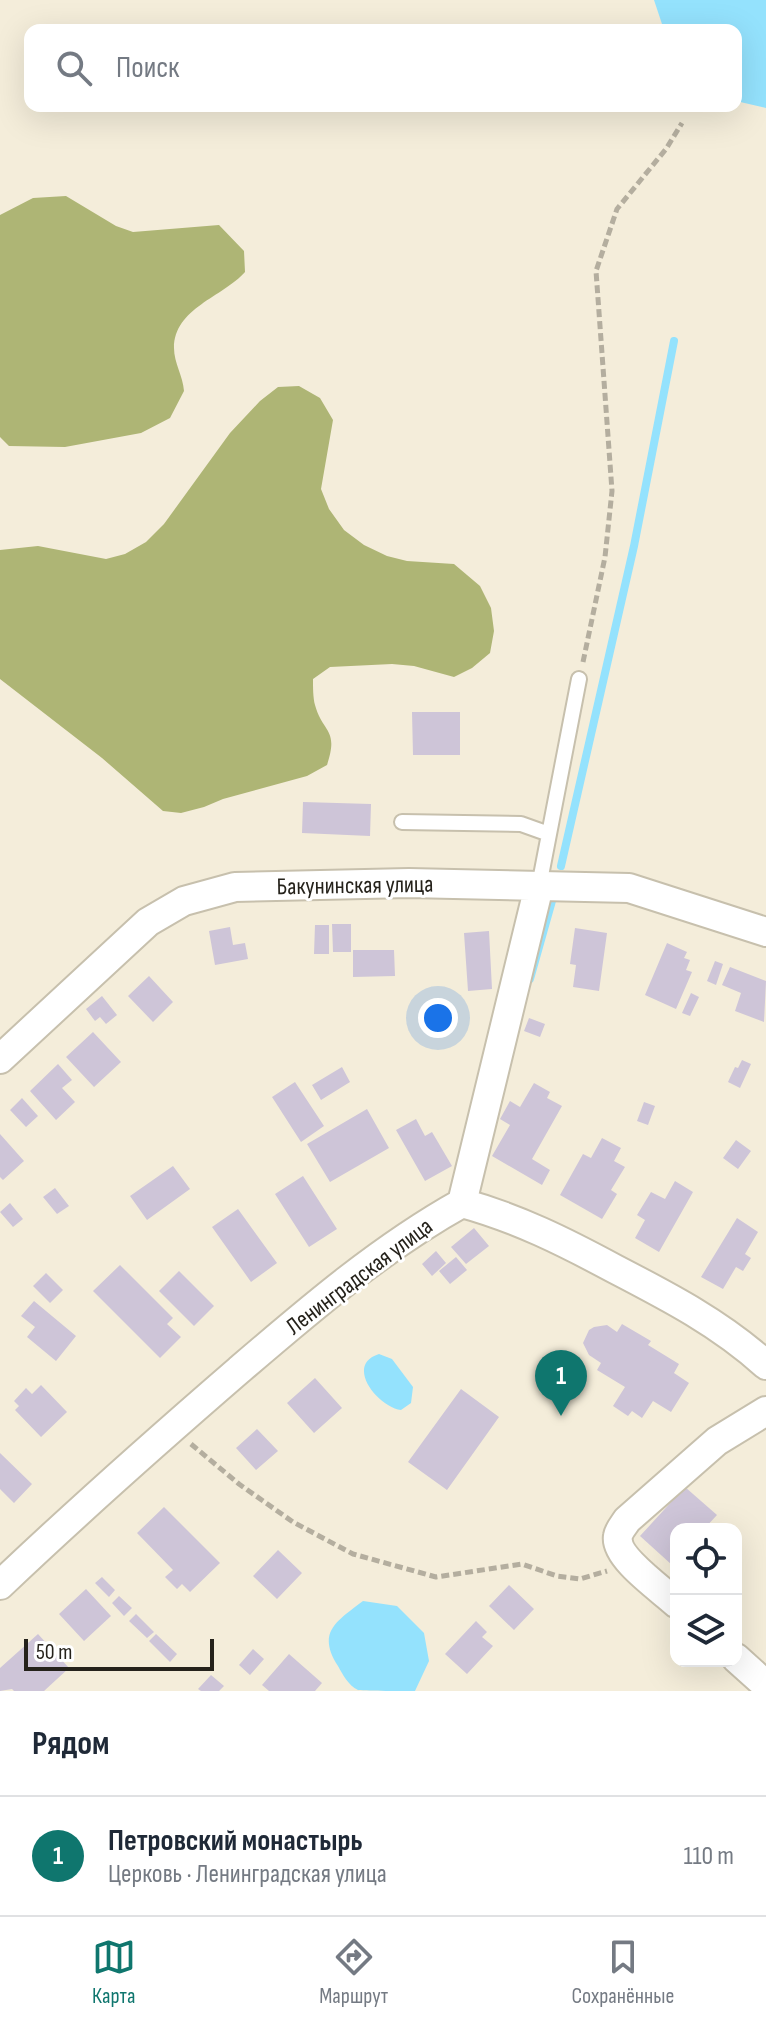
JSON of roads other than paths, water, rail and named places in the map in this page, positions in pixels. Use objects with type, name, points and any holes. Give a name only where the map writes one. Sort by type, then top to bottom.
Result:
[{"type":"street","name":"Бакунинская улица","points":[[0,1059],[148,922],[165,910],[208,892],[235,887],[409,883],[629,888],[766,932]]},
{"type":"street","points":[[539,886],[462,1203],[536,1228],[692,1309],[745,1346],[766,1365]]},
{"type":"street","name":"Ленинградская улица","points":[[0,1585],[108,1483],[305,1314],[406,1236],[462,1203]]},
{"type":"street","points":[[670,1598],[624,1557],[617,1539],[627,1520],[717,1441],[766,1411]]},
{"type":"street","points":[[742,1665],[760,1686]]},
{"type":"lane","points":[[539,886],[579,679]]},
{"type":"lane","points":[[402,822],[521,824],[549,834]]},
{"type":"water","points":[[654,0],[766,0],[766,108],[742,102],[742,24],[662,24]]},
{"type":"water","points":[[379,1354],[392,1359],[413,1387],[411,1403],[401,1410],[383,1402],[368,1385],[364,1367],[369,1359]]},
{"type":"water","points":[[363,1601],[397,1606],[424,1633],[429,1661],[415,1691],[358,1690],[342,1673],[332,1654],[329,1636],[338,1621]]},
{"type":"waterway","points":[[561,866],[634,546],[674,341]]},
{"type":"waterway","points":[[530,979],[552,901]]},
{"type":"place","name":"Петровский монастырь","points":[[561,1416]]}]
